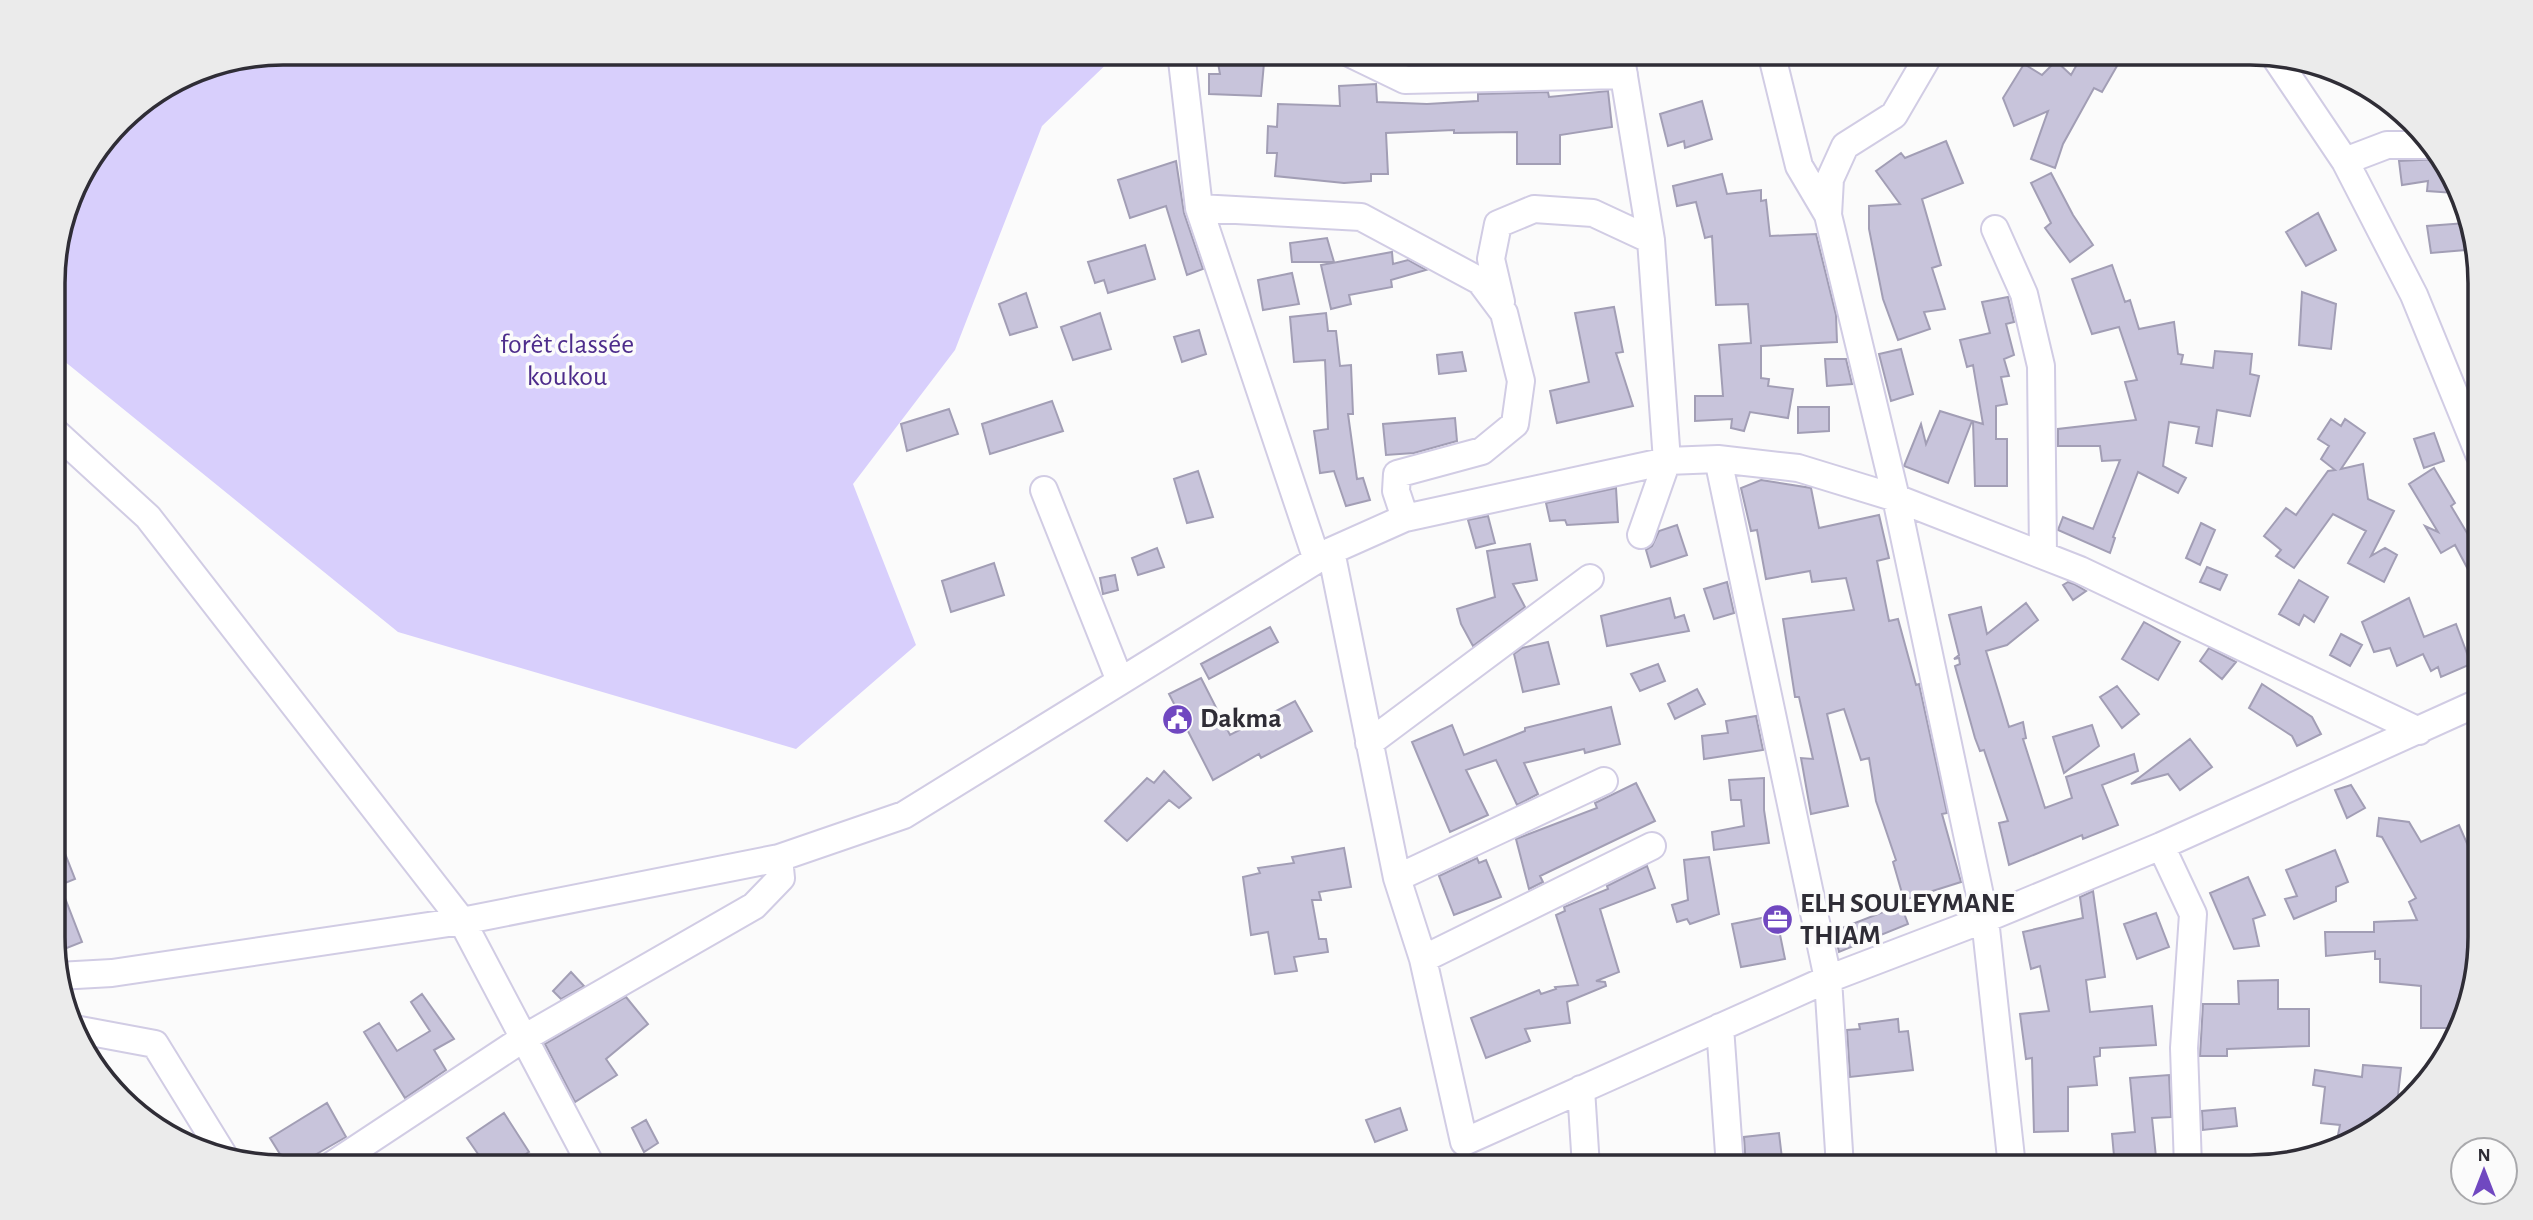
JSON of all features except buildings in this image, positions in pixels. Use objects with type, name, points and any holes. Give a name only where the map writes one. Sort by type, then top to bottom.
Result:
[{"type":"street","points":[[1182,65],[1199,208],[1324,555],[1369,743],[1397,878],[1423,960],[1464,1142],[1828,979],[1985,919],[2161,846],[2468,708]]},
{"type":"street","points":[[1374,65],[1405,80],[1608,65]]},
{"type":"street","points":[[1622,65],[1651,240],[1667,461],[1641,535]]},
{"type":"street","points":[[1774,65],[1799,166],[1828,215]]},
{"type":"street","points":[[1923,65],[1894,115],[1845,146],[1830,178],[1828,215],[1896,498],[1985,919],[2011,1155]]},
{"type":"street","points":[[2282,67],[2345,161],[2414,295],[2468,416]]},
{"type":"street","points":[[2345,161],[2387,145],[2418,145]]},
{"type":"street","points":[[1199,208],[1361,217],[1480,281],[1504,313]]},
{"type":"street","points":[[1405,518],[1396,491],[1397,474],[1482,450],[1515,424],[1521,381],[1491,260],[1498,224],[1534,209],[1593,214],[1651,240]]},
{"type":"street","points":[[1995,229],[2024,294],[2040,366],[2043,555]]},
{"type":"street","points":[[65,441],[148,516],[462,921],[586,1155]]},
{"type":"street","points":[[1718,459],[1828,979],[1839,1155]]},
{"type":"street","points":[[69,975],[112,973],[462,921],[779,858],[904,815],[1324,555],[1405,518],[1667,461],[1718,459],[1798,468],[1896,498],[2080,569],[2419,731]]},
{"type":"street","points":[[1044,489],[1120,681]]},
{"type":"street","points":[[1369,743],[1590,578]]},
{"type":"street","points":[[1397,878],[1604,780]]},
{"type":"street","points":[[1423,960],[1652,846]]},
{"type":"street","points":[[2161,846],[2193,914],[2184,1048],[2188,1155]]},
{"type":"street","points":[[347,1155],[524,1038],[754,906],[781,878],[779,858]]},
{"type":"street","points":[[1720,1027],[1729,1155]]},
{"type":"street","points":[[86,1031],[155,1044],[217,1145]]},
{"type":"street","points":[[1581,1089],[1585,1155]]},
{"type":"green space","name":"forêt classée koukou","points":[[283,65],[1106,65],[1042,126],[955,350],[853,484],[916,645],[796,749],[398,632],[65,362],[65,269],[72,226],[81,199],[110,150],[150,110],[186,87],[213,76],[254,67]]},
{"type":"place","name":"Dakma","points":[[1177,719]]},
{"type":"place","name":"ELH SOULEYMANE THIAM","points":[[1777,920]]}]
